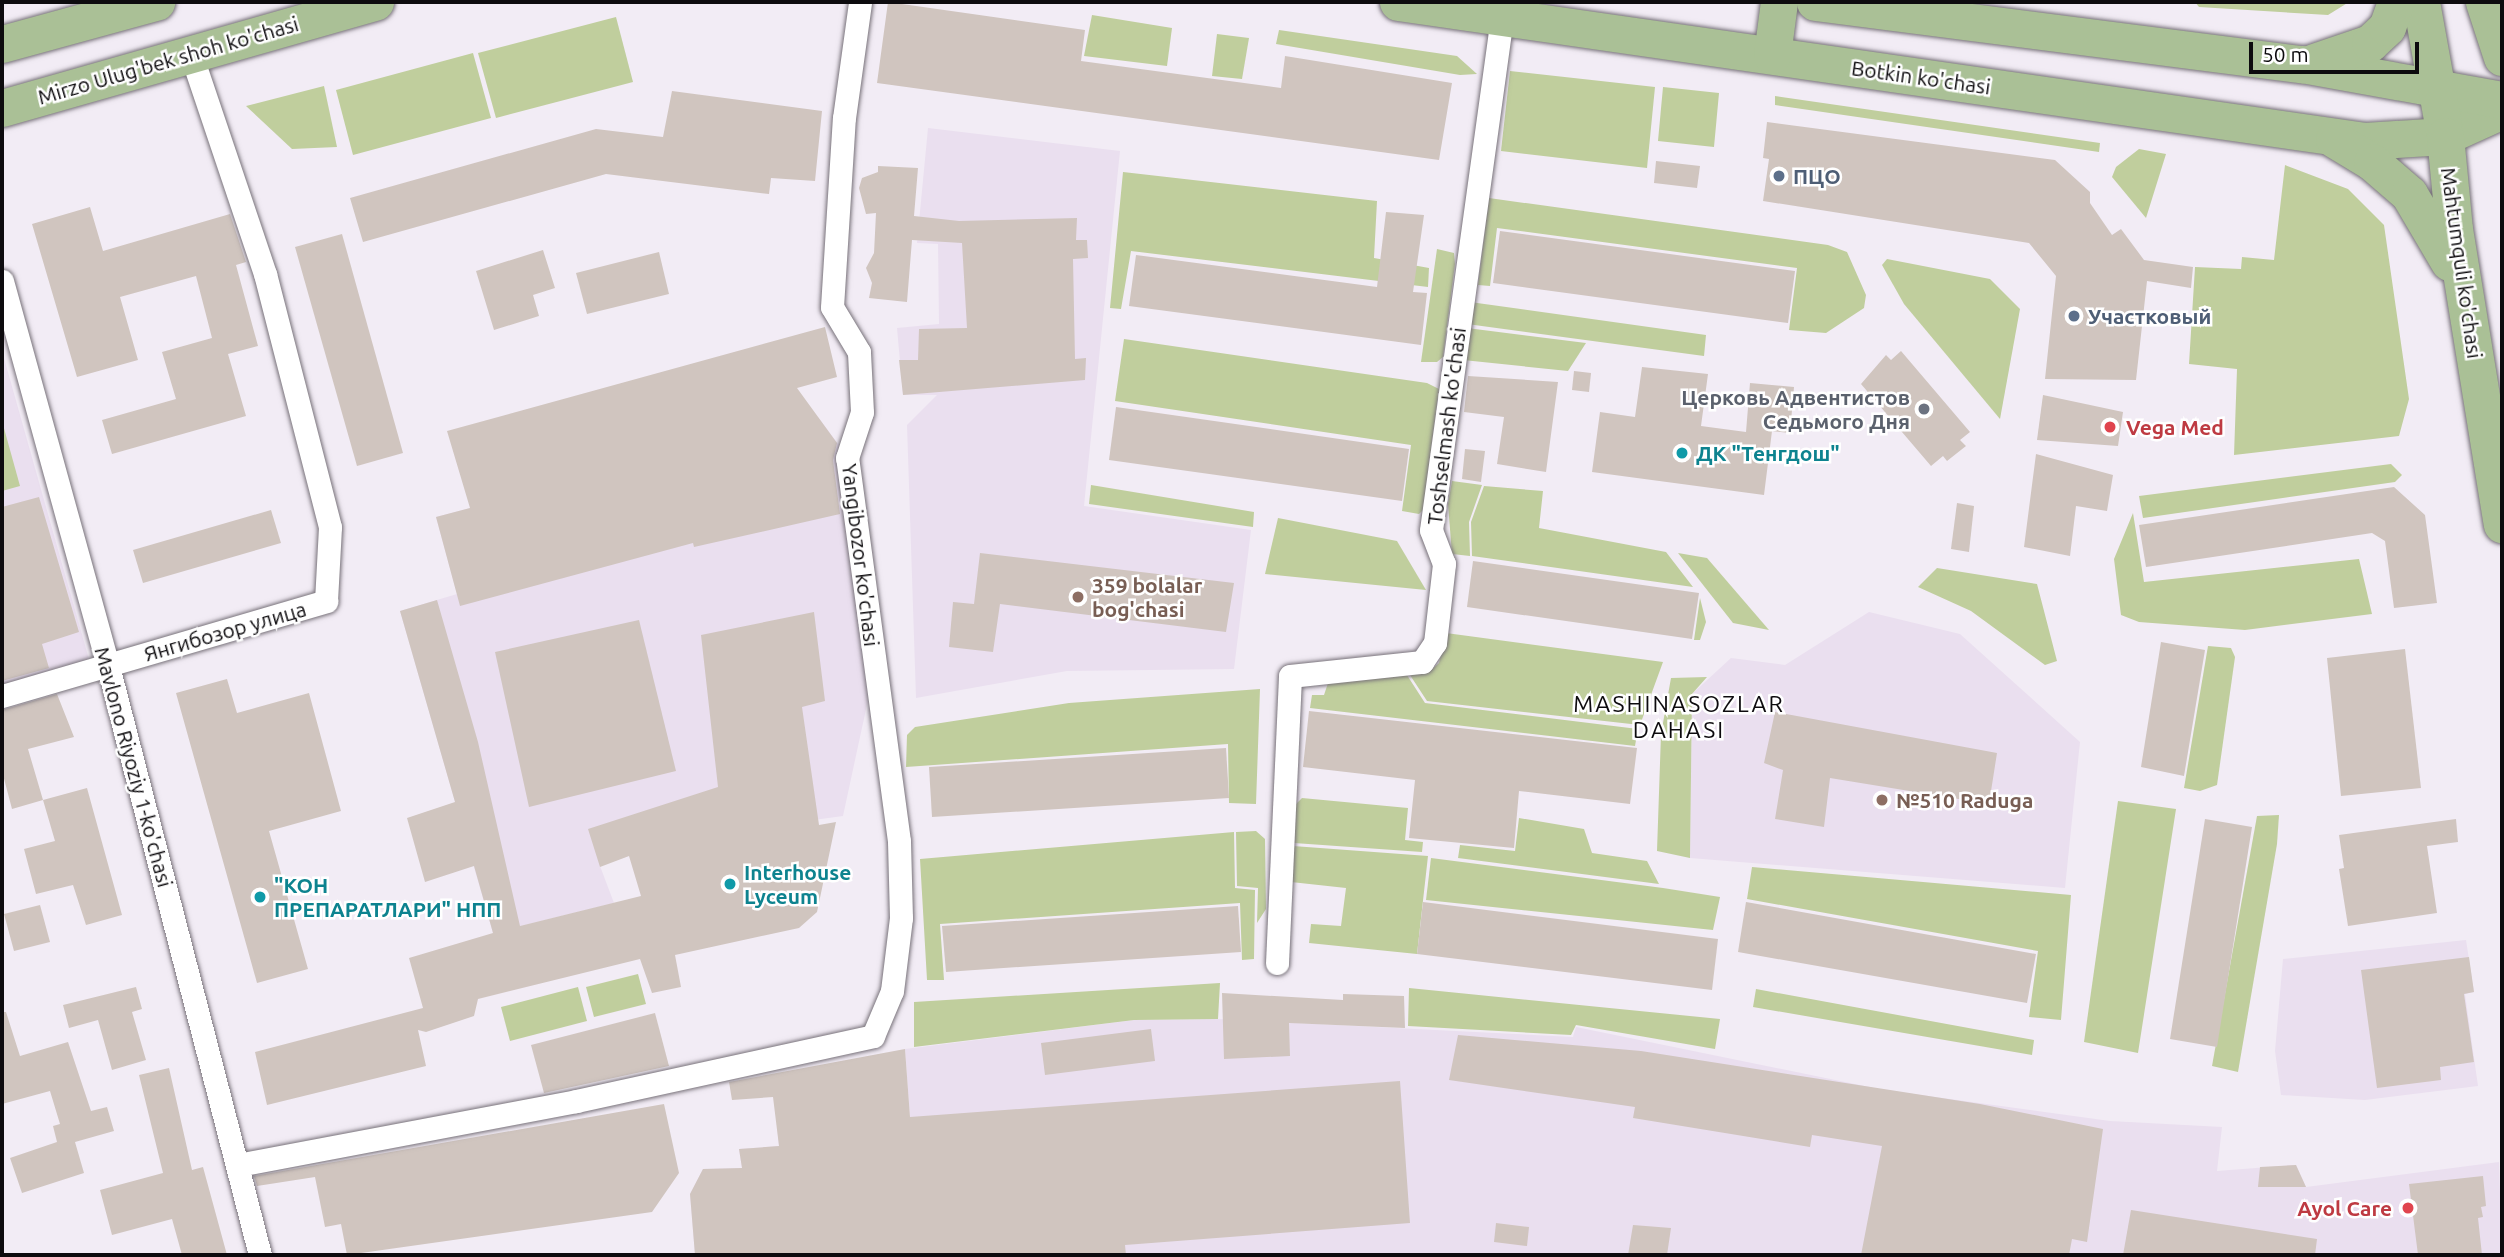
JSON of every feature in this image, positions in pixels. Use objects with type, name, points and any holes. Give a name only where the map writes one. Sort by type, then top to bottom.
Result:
[{"type":"main road","points":[[2,44],[156,2]]},
{"type":"main road","name":"Mirzo Ulug'bek shoh ko'chasi","points":[[2,108],[375,2]]},
{"type":"main road","name":"Botkin ko'chasi","points":[[1398,2],[2365,141],[2445,136]]},
{"type":"main road","points":[[1772,55],[1779,2]]},
{"type":"main road","points":[[1815,2],[2302,64],[2502,100]]},
{"type":"main road","points":[[2302,64],[2370,43],[2387,27],[2396,2]]},
{"type":"main road","name":"Mahtumquli ko'chasi","points":[[2421,2],[2445,136],[2467,309],[2502,524]]},
{"type":"main road","points":[[2484,2],[2502,57]]},
{"type":"main road","points":[[2445,136],[2502,110]]},
{"type":"main road","points":[[2326,135],[2372,162],[2409,194],[2435,232],[2467,309]]},
{"type":"street","name":"Yangibozor ko'chasi","points":[[237,1165],[576,1101],[873,1036],[892,991],[901,918],[899,841],[847,458],[862,412],[859,352],[832,307],[844,118],[860,2]]},
{"type":"street","name":"Toshselmash ko'chasi","points":[[1277,963],[1290,676],[1422,662],[1435,643],[1444,564],[1431,530],[1502,17]]},
{"type":"street","name":"Янгибозор улица","points":[[2,695],[326,601],[330,527],[265,274],[191,54]]},
{"type":"street","name":"Mavlono Riyoziy 1-ko'chasi","points":[[2,281],[108,666],[260,1255]]},
{"type":"shaded area","name":"359 bolalar bog'chasi","points":[[928,128],[1120,151],[1084,506],[1251,530],[1234,669],[1067,671],[916,698],[907,425],[937,395],[903,395],[897,328],[939,324],[938,244],[917,243]]},
{"type":"shaded area","points":[[2,351],[92,670],[2,695]]},
{"type":"shaded area","points":[[818,417],[839,445],[871,686],[843,816],[680,838],[600,866],[614,903],[493,933],[400,611],[457,594],[436,517]]},
{"type":"shaded area","name":"№510 Raduga","points":[[1869,612],[1960,634],[2080,742],[2065,888],[1690,858],[1692,694],[1731,658],[1785,665]]},
{"type":"shaded area","points":[[2466,940],[2474,992],[2465,994],[2478,1086],[2365,1100],[2281,1095],[2275,1051],[2283,959]]},
{"type":"shaded area","points":[[1218,1019],[1573,1037],[1576,1027],[1884,1090],[2110,1121],[2222,1127],[2217,1171],[2296,1165],[2306,1187],[2499,1162],[2502,1255],[695,1255],[690,1194],[703,1169],[742,1168],[739,1149],[779,1146],[777,1126],[910,1117],[905,1049],[1134,1020]]},
{"type":"green space","points":[[2195,2],[2349,2],[2328,15],[2199,7]]},
{"type":"green space","points":[[1092,15],[1172,28],[1167,66],[1084,56]]},
{"type":"green space","points":[[616,17],[633,82],[496,118],[478,53]]},
{"type":"green space","points":[[1279,30],[1457,56],[1477,74],[1460,75],[1276,44]]},
{"type":"green space","points":[[1217,34],[1249,38],[1242,79],[1212,76]]},
{"type":"green space","points":[[473,53],[491,118],[353,155],[336,90]]},
{"type":"green space","points":[[1510,71],[1655,87],[1647,168],[1501,151]]},
{"type":"green space","points":[[324,86],[337,147],[292,149],[246,106]]},
{"type":"green space","points":[[1663,87],[1719,93],[1714,147],[1658,141]]},
{"type":"green space","points":[[1775,96],[2100,143],[2099,152],[1775,105]]},
{"type":"green space","points":[[2139,149],[2166,154],[2146,218],[2112,177],[2116,167]]},
{"type":"green space","points":[[2285,165],[2348,189],[2384,225],[2409,399],[2399,436],[2234,455],[2237,369],[2189,364],[2195,267],[2241,269],[2242,257],[2274,260]]},
{"type":"green space","points":[[1123,172],[1377,201],[1374,258],[1429,268],[1428,287],[1131,251],[1121,309],[1110,308]]},
{"type":"green space","points":[[1489,198],[1828,245],[1847,252],[1866,295],[1864,308],[1826,333],[1789,330],[1797,268],[1497,228],[1490,286],[1478,285]]},
{"type":"green space","points":[[1437,249],[1454,253],[1455,264],[1443,357],[1437,362],[1421,362]]},
{"type":"green space","points":[[1887,259],[1990,279],[2020,309],[2000,419],[1904,304],[1882,265]]},
{"type":"green space","points":[[1470,302],[1706,335],[1704,356],[1467,324]]},
{"type":"green space","points":[[1467,328],[1586,343],[1568,371],[1463,360]]},
{"type":"green space","points":[[1124,339],[1427,383],[1439,389],[1423,510],[1419,514],[1402,511],[1411,445],[1115,401]]},
{"type":"green space","points":[[2,421],[20,486],[2,491]]},
{"type":"green space","points":[[2391,464],[2402,475],[2395,482],[2143,518],[2139,496]]},
{"type":"green space","points":[[1452,481],[1482,485],[1469,522],[1470,556],[1452,554],[1448,504]]},
{"type":"green space","points":[[1091,485],[1254,512],[1253,527],[1089,504]]},
{"type":"green space","points":[[1484,486],[1543,491],[1539,528],[1666,552],[1693,587],[1472,556],[1471,522]]},
{"type":"green space","points":[[2133,513],[2144,582],[2359,559],[2372,614],[2245,630],[2139,622],[2121,615],[2114,559]]},
{"type":"green space","points":[[1278,518],[1397,541],[1426,590],[1265,574]]},
{"type":"green space","points":[[1678,553],[1707,558],[1769,630],[1733,623]]},
{"type":"green space","points":[[1937,568],[2037,584],[2057,661],[2045,665],[1971,611],[1918,587]]},
{"type":"green space","points":[[1700,598],[1706,622],[1700,640],[1694,640]]},
{"type":"green space","points":[[1446,633],[1663,662],[1640,725],[1427,701],[1408,672],[1430,671],[1439,663]]},
{"type":"green space","points":[[2208,646],[2231,648],[2235,657],[2217,785],[2200,791],[2184,788]]},
{"type":"green space","points":[[1405,672],[1425,703],[1638,729],[1635,746],[1310,708],[1312,695],[1324,695],[1329,680]]},
{"type":"green space","points":[[1707,677],[1692,694],[1690,858],[1657,851],[1661,734],[1671,678]]},
{"type":"green space","points":[[1260,689],[1256,804],[1229,803],[1228,744],[906,767],[907,735],[915,727],[1069,703]]},
{"type":"green space","points":[[1302,798],[1408,808],[1405,840],[1423,842],[1422,852],[1294,843],[1296,804]]},
{"type":"green space","points":[[2118,801],[2176,809],[2138,1053],[2084,1042]]},
{"type":"green space","points":[[2279,815],[2277,844],[2238,1072],[2212,1066],[2257,816]]},
{"type":"green space","points":[[1519,818],[1584,829],[1592,853],[1647,861],[1659,884],[1458,858],[1460,845],[1515,851]]},
{"type":"green space","points":[[1256,831],[1265,839],[1266,909],[1257,923],[1258,888],[1237,886],[1236,832]]},
{"type":"green space","points":[[1234,832],[1235,888],[1255,890],[1254,959],[1242,960],[1240,903],[940,924],[944,980],[927,980],[920,859]]},
{"type":"green space","points":[[1293,846],[1428,856],[1417,954],[1309,943],[1311,924],[1341,926],[1346,888],[1291,882]]},
{"type":"green space","points":[[1431,858],[1720,897],[1713,930],[1426,900]]},
{"type":"green space","points":[[1752,867],[2071,895],[2061,1020],[2029,1017],[2038,951],[1747,899]]},
{"type":"green space","points":[[638,974],[646,1004],[594,1017],[586,987]]},
{"type":"green space","points":[[1220,983],[1218,1019],[1134,1020],[914,1047],[914,1002]]},
{"type":"green space","points":[[578,987],[587,1021],[510,1041],[501,1007]]},
{"type":"green space","points":[[1409,988],[1720,1019],[1715,1049],[1576,1025],[1571,1035],[1408,1026]]},
{"type":"green space","points":[[1756,989],[2034,1040],[2032,1055],[1753,1007]]},
{"type":"building","points":[[888,2],[1085,30],[1081,61],[1281,88],[1285,56],[1452,83],[1439,160],[877,83]]},
{"type":"building","points":[[672,91],[822,111],[815,181],[771,178],[769,194],[606,174],[363,242],[350,198],[596,129],[663,137]]},
{"type":"building","points":[[1767,122],[2055,160],[2090,192],[2090,203],[2112,235],[2121,229],[2144,260],[2193,267],[2191,288],[2147,281],[2136,380],[2045,379],[2056,276],[2029,243],[1763,201],[1769,159],[1763,158]]},
{"type":"building","points":[[1656,161],[1700,166],[1697,188],[1654,183]]},
{"type":"building","points":[[878,166],[918,168],[914,216],[959,221],[1077,218],[1076,240],[1087,240],[1088,258],[1073,259],[1075,359],[1086,358],[1085,380],[903,395],[899,360],[918,360],[919,329],[967,328],[962,243],[912,240],[907,302],[869,298],[872,283],[866,268],[874,253],[876,213],[866,214],[859,188],[862,178],[878,172]]},
{"type":"building","points":[[90,207],[103,251],[230,214],[246,262],[236,265],[258,346],[228,354],[246,416],[112,454],[102,420],[176,399],[162,352],[212,338],[196,276],[120,297],[138,360],[77,377],[32,224]]},
{"type":"building","points":[[1386,212],[1424,215],[1413,292],[1427,293],[1421,345],[1129,306],[1136,255],[1377,287]]},
{"type":"building","points":[[1500,231],[1795,271],[1788,323],[1493,283]]},
{"type":"building","points":[[342,234],[403,453],[357,466],[295,247]]},
{"type":"building","points":[[543,250],[555,288],[533,295],[539,316],[494,330],[476,271]]},
{"type":"building","points":[[659,252],[669,294],[587,314],[576,273]]},
{"type":"building","points":[[825,327],[837,377],[797,388],[837,443],[833,460],[840,514],[694,547],[693,543],[460,606],[436,517],[470,508],[447,431]]},
{"type":"building","points":[[1901,351],[1970,432],[1960,440],[1966,446],[1947,461],[1943,456],[1931,466],[1861,384],[1886,355],[1891,360]]},
{"type":"building","name":"ДК \"Тенгдош\"","points":[[1642,367],[1708,374],[1701,426],[1746,432],[1750,383],[1794,387],[1790,433],[1772,431],[1764,495],[1592,472],[1600,412],[1635,417]]},
{"type":"building","points":[[1574,371],[1591,373],[1589,392],[1572,390]]},
{"type":"building","points":[[1468,376],[1558,382],[1546,472],[1497,464],[1504,417],[1464,412]]},
{"type":"building","points":[[2043,395],[2123,412],[2118,446],[2037,440]]},
{"type":"building","points":[[1116,407],[1409,449],[1402,501],[1109,460]]},
{"type":"building","points":[[1465,449],[1485,451],[1481,482],[1462,479]]},
{"type":"building","points":[[2036,454],[2113,475],[2107,511],[2076,506],[2070,556],[2024,547]]},
{"type":"building","points":[[2394,487],[2425,515],[2437,603],[2394,608],[2385,541],[2372,533],[2146,567],[2139,525]]},
{"type":"building","points":[[39,497],[79,632],[42,644],[49,668],[2,681],[2,507]]},
{"type":"building","points":[[1957,503],[1974,506],[1969,552],[1951,549]]},
{"type":"building","points":[[271,510],[281,543],[143,583],[133,550]]},
{"type":"building","points":[[980,553],[1234,583],[1226,632],[1000,604],[993,652],[949,647],[953,602],[974,604]]},
{"type":"building","points":[[1473,561],[1699,593],[1692,639],[1467,607]]},
{"type":"building","points":[[437,600],[478,742],[520,926],[641,896],[629,856],[600,867],[588,829],[718,787],[701,635],[814,612],[825,701],[802,707],[819,825],[836,822],[817,912],[799,928],[675,955],[681,987],[652,993],[640,959],[478,999],[474,1016],[426,1032],[418,1030],[426,1066],[267,1105],[255,1052],[423,1008],[409,958],[493,933],[474,866],[425,882],[407,818],[455,802],[400,611]]},
{"type":"building","points":[[639,620],[676,771],[529,807],[495,652]]},
{"type":"building","points":[[2161,642],[2205,650],[2184,776],[2141,767]]},
{"type":"building","points":[[2405,649],[2421,788],[2341,796],[2327,658]]},
{"type":"building","name":"\"КОН ПРЕПАРАТЛАРИ\" НПП","points":[[227,679],[237,713],[309,693],[341,811],[269,831],[308,969],[257,983],[176,693]]},
{"type":"building","points":[[57,694],[74,737],[28,749],[43,800],[12,809],[2,771],[2,710]]},
{"type":"building","points":[[1309,711],[1637,748],[1630,804],[1519,791],[1514,848],[1409,838],[1415,780],[1303,767]]},
{"type":"building","points":[[1775,712],[1997,753],[1989,804],[1830,778],[1824,827],[1775,819],[1783,770],[1764,763]]},
{"type":"building","points":[[1226,748],[1229,798],[932,817],[929,767]]},
{"type":"building","points":[[87,788],[122,915],[86,925],[73,885],[36,894],[24,849],[55,841],[43,800]]},
{"type":"building","points":[[2205,819],[2252,827],[2217,1047],[2170,1039]]},
{"type":"building","points":[[2456,819],[2458,842],[2427,846],[2437,913],[2348,926],[2339,869],[2344,868],[2339,835]]},
{"type":"building","points":[[1423,902],[1718,939],[1712,990],[1417,954]]},
{"type":"building","points":[[1746,902],[2036,954],[2027,1003],[1738,952]]},
{"type":"building","points":[[40,905],[50,942],[14,951],[4,914]]},
{"type":"building","points":[[1238,906],[1241,952],[946,972],[942,926]]},
{"type":"building","points":[[2469,957],[2474,992],[2464,994],[2474,1062],[2440,1067],[2441,1080],[2377,1088],[2361,970]]},
{"type":"building","points":[[136,987],[142,1009],[132,1012],[146,1060],[112,1070],[98,1020],[69,1028],[63,1005]]},
{"type":"building","points":[[1222,993],[1343,1000],[1343,994],[1404,996],[1405,1028],[1289,1023],[1290,1056],[1224,1059]]},
{"type":"building","points":[[2,1012],[6,1012],[20,1056],[68,1042],[91,1111],[107,1107],[114,1131],[75,1142],[84,1173],[22,1193],[10,1158],[57,1142],[53,1126],[60,1124],[50,1091],[2,1104]]},
{"type":"building","points":[[655,1013],[669,1066],[544,1093],[531,1045]]},
{"type":"building","points":[[1151,1029],[1155,1061],[1045,1075],[1041,1043]]},
{"type":"building","points":[[1458,1035],[1641,1051],[1980,1104],[2103,1129],[2087,1242],[2072,1239],[2069,1255],[1861,1255],[1882,1146],[1812,1135],[1810,1147],[1633,1118],[1635,1107],[1449,1080]]},
{"type":"building","points":[[905,1049],[910,1117],[1400,1081],[1410,1223],[1125,1245],[1126,1255],[695,1255],[690,1194],[703,1169],[742,1168],[739,1149],[779,1146],[773,1097],[732,1100],[729,1082]]},
{"type":"building","points":[[169,1068],[192,1170],[203,1167],[227,1255],[182,1255],[172,1219],[112,1235],[100,1190],[163,1173],[139,1075]]},
{"type":"building","points":[[664,1104],[679,1173],[652,1212],[347,1255],[341,1224],[325,1227],[315,1177],[257,1186],[254,1176]]},
{"type":"building","points":[[2296,1165],[2306,1187],[2258,1187],[2260,1167]]},
{"type":"building","points":[[2483,1176],[2486,1206],[2481,1207],[2483,1217],[2478,1218],[2482,1255],[2418,1255],[2409,1184]]},
{"type":"building","points":[[2131,1210],[2317,1239],[2315,1255],[2123,1255]]},
{"type":"building","points":[[1496,1223],[1529,1227],[1527,1246],[1494,1242]]},
{"type":"building","points":[[1633,1225],[1671,1228],[1667,1255],[1628,1255]]},
{"type":"place","name":"ПЦО","points":[[1779,176]]},
{"type":"place","name":"Участковый","points":[[2074,316]]},
{"type":"place","name":"Церковь Адвентистов Седьмого Дня","points":[[1924,409]]},
{"type":"place","name":"Vega Med","points":[[2110,427]]},
{"type":"place","name":"ДК \"Тенгдош\"","points":[[1682,453]]},
{"type":"place","name":"359 bolalar bog'chasi","points":[[1078,597]]},
{"type":"place","name":"№510 Raduga","points":[[1882,800]]},
{"type":"place","name":"Interhouse Lyceum","points":[[730,884]]},
{"type":"place","name":"\"КОН ПРЕПАРАТЛАРИ\" НПП","points":[[260,897]]},
{"type":"place","name":"Ayol Care","points":[[2408,1208]]},
{"type":"district","name":"MASHINASOZLAR DAHASI","points":[[1679,717]]}]
